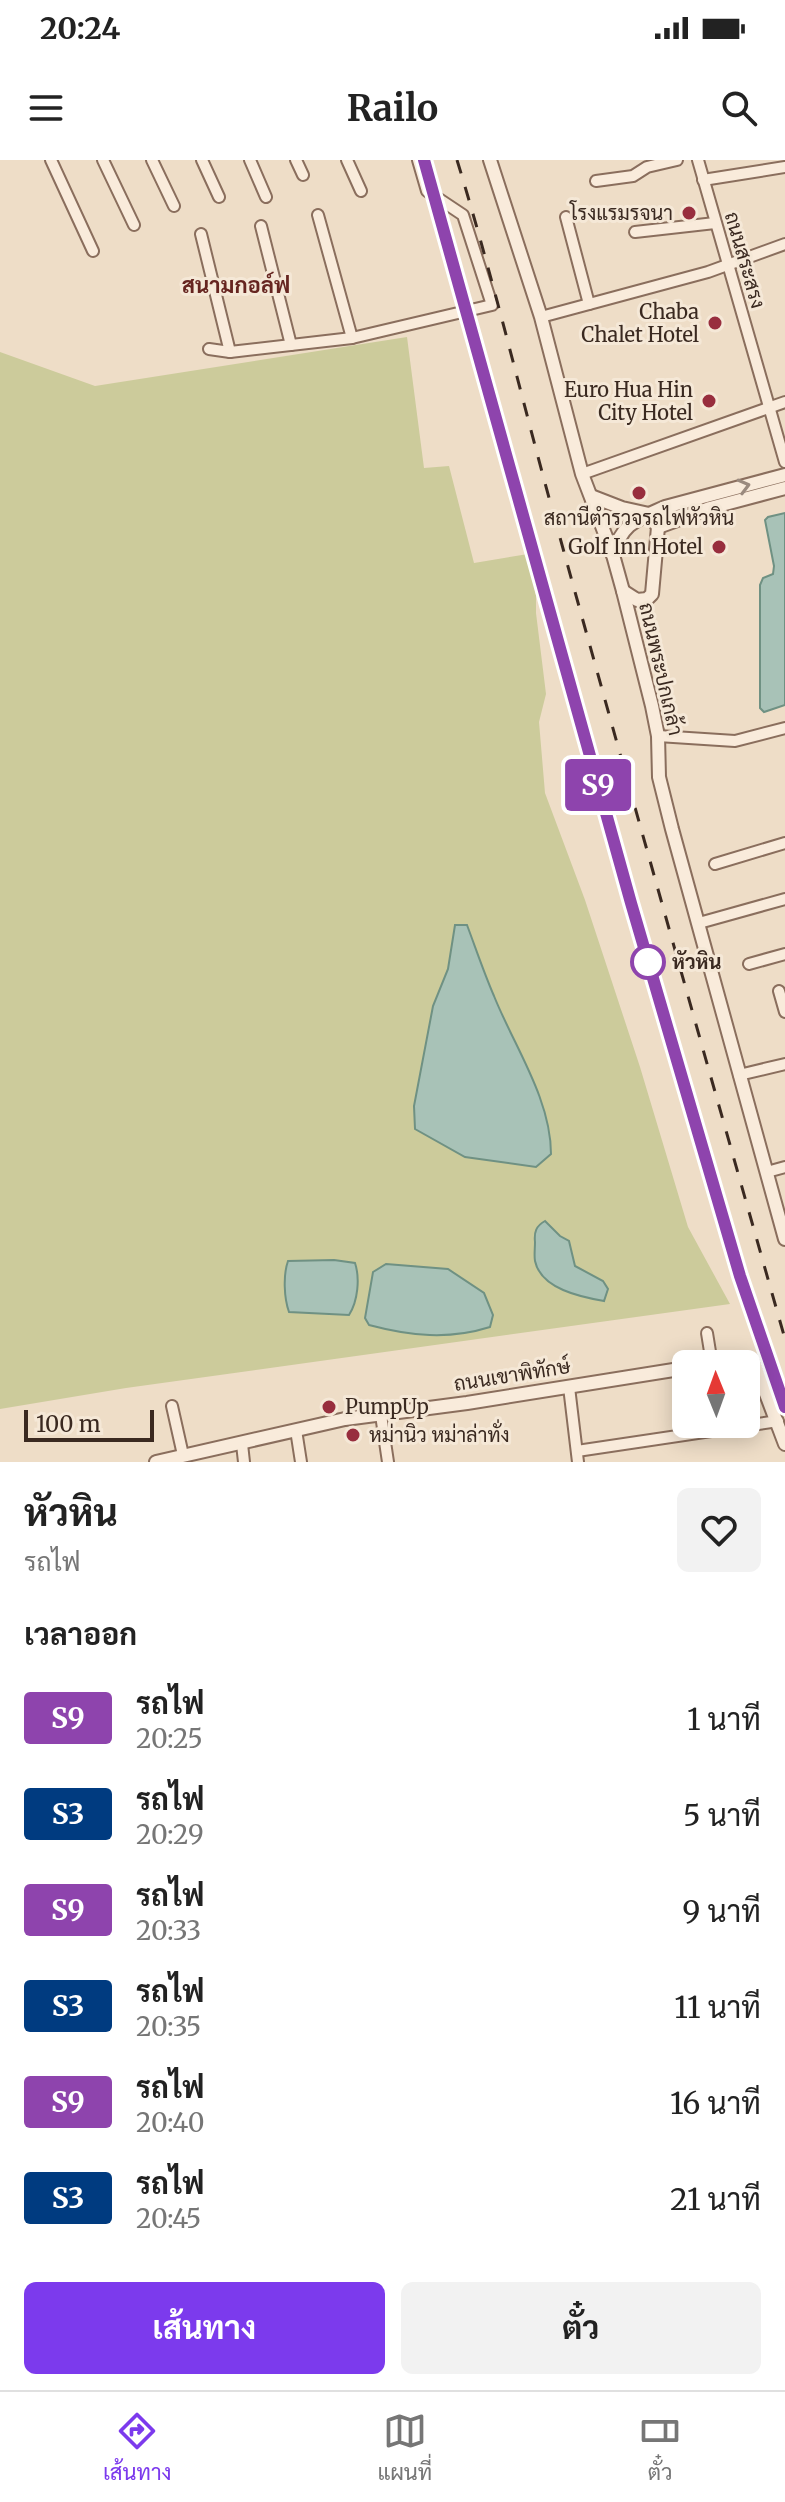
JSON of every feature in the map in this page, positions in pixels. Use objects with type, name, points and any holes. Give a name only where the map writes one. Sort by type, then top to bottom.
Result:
[{"type":"street","points":[[51,160],[93,251]]},
{"type":"street","points":[[103,160],[134,225]]},
{"type":"street","points":[[152,160],[174,206]]},
{"type":"street","points":[[202,160],[219,197]]},
{"type":"street","points":[[250,160],[266,197]]},
{"type":"street","points":[[296,160],[303,175]]},
{"type":"street","points":[[347,160],[361,191]]},
{"type":"street","points":[[209,349],[230,352],[352,338],[492,305],[463,215],[427,191],[418,160]]},
{"type":"street","name":"ถนนพระปกเกล้า","points":[[490,160],[541,317],[582,474],[613,555],[623,591],[658,736],[659,777],[739,1075],[781,1209],[785,1239]]},
{"type":"street","points":[[596,181],[633,176],[647,167],[677,160]]},
{"type":"street","name":"ถนนสระสรง","points":[[698,160],[785,462]]},
{"type":"street","points":[[703,180],[785,167]]},
{"type":"street","points":[[318,215],[352,338]]},
{"type":"street","points":[[566,217],[589,304]]},
{"type":"street","points":[[635,232],[715,223]]},
{"type":"street","points":[[261,226],[291,345]]},
{"type":"street","points":[[201,234],[230,352]]},
{"type":"street","points":[[541,317],[708,272],[785,244]]},
{"type":"street","points":[[582,474],[785,402]]},
{"type":"street","points":[[658,527],[708,502],[785,475]]},
{"type":"street","points":[[613,555],[622,531],[649,514],[785,488]]},
{"type":"street","points":[[591,496],[649,514],[658,527],[654,589],[637,609],[631,626]]},
{"type":"street","points":[[623,591],[637,600],[647,599]]},
{"type":"street","points":[[658,736],[735,741],[785,728]]},
{"type":"street","points":[[715,864],[785,843]]},
{"type":"street","points":[[699,923],[785,899]]},
{"type":"street","points":[[749,964],[785,954]]},
{"type":"street","points":[[779,991],[785,1012]]},
{"type":"street","points":[[739,1075],[785,1064]]},
{"type":"street","points":[[767,1172],[785,1167]]},
{"type":"street","points":[[707,1333],[709,1350]]},
{"type":"street","name":"ถนนเขาพิทักษ์","points":[[156,1462],[345,1419],[672,1370]]},
{"type":"street","points":[[760,1377],[785,1444]]},
{"type":"street","points":[[569,1387],[578,1456],[778,1421]]},
{"type":"street","points":[[172,1406],[183,1455]]},
{"type":"street","points":[[381,1415],[388,1462]]},
{"type":"street","points":[[296,1430],[301,1462]]},
{"type":"street","points":[[242,1444],[244,1462]]},
{"type":"green space","points":[[407,337],[424,468],[449,466],[474,563],[528,554],[536,595],[546,694],[539,722],[545,793],[585,900],[688,1227],[730,1304],[126,1388],[0,1409],[0,352],[95,386]]},
{"type":"shaded area","points":[[785,513],[785,705],[764,712],[760,708],[760,585],[763,578],[773,574],[774,566],[765,520]]},
{"type":"shaded area","points":[[455,925],[467,925],[545,1113],[551,1154],[536,1167],[465,1157],[415,1129],[414,1106],[433,1006],[448,969]]},
{"type":"shaded area","points":[[545,1221],[569,1241],[575,1266],[603,1281],[608,1289],[604,1301],[563,1290],[539,1271],[535,1259],[535,1235]]},
{"type":"shaded area","points":[[288,1261],[355,1263],[357,1289],[349,1315],[289,1312],[285,1286]]},
{"type":"shaded area","points":[[386,1264],[448,1269],[484,1293],[493,1315],[490,1327],[460,1334],[430,1335],[369,1325],[365,1318],[373,1272]]},
{"type":"railway","points":[[424,160],[631,903],[740,1276],[785,1407]]},
{"type":"railway","points":[[457,160],[785,1339]]},
{"type":"train","name":"S9","points":[[424,160],[631,903],[740,1276],[785,1407]]},
{"type":"place","name":"โรงแรมรจนา","points":[[689,213]]},
{"type":"place","name":"Chaba Chalet Hotel","points":[[715,323]]},
{"type":"place","name":"Euro Hua Hin City Hotel","points":[[709,401]]},
{"type":"place","name":"สถานีตำรวจรถไฟหัวหิน","points":[[639,493]]},
{"type":"place","name":"Golf Inn Hotel","points":[[719,547]]},
{"type":"place","name":"หัวหิน","points":[[648,962]]},
{"type":"place","name":"PumpUp","points":[[329,1407]]},
{"type":"place","name":"หม่านิว หม่าล่าทั่ง","points":[[353,1435]]},
{"type":"district","name":"สนามกอล์ฟ","points":[[236,285]]}]
